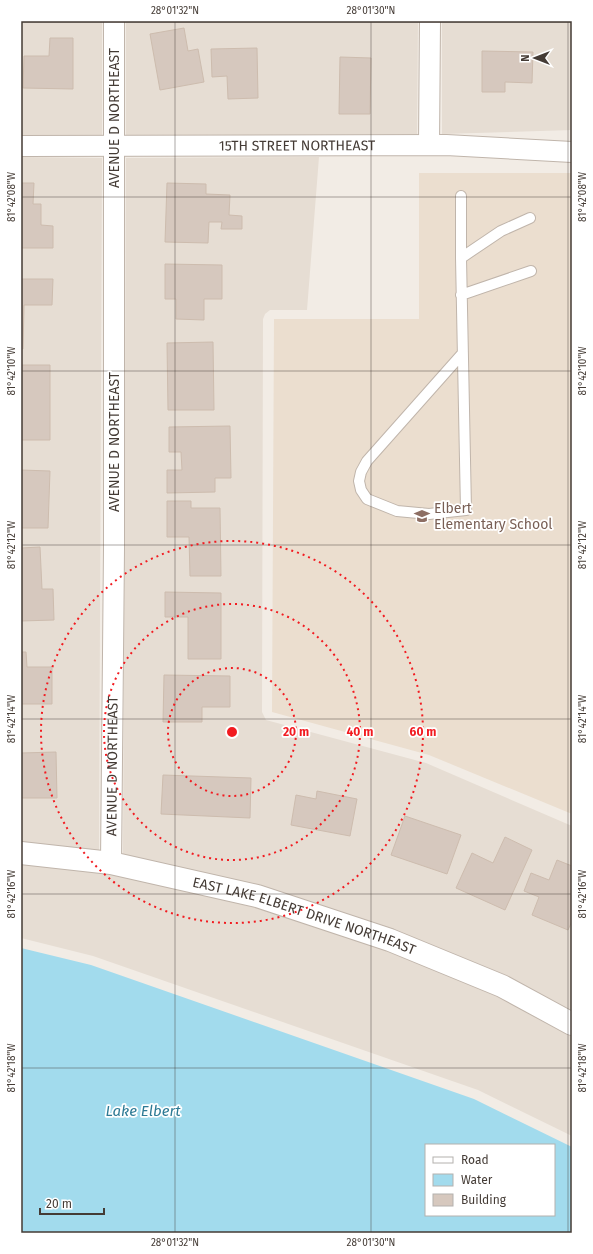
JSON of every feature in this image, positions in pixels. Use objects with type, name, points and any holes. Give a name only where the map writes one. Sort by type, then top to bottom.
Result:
[{"type":"street","name":"AVENUE D NORTHEAST","points":[[111,863],[114,21]]},
{"type":"street","points":[[430,21],[430,145]]},
{"type":"street","name":"15TH STREET NORTHEAST","points":[[21,146],[114,147],[430,145],[572,152]]},
{"type":"street","name":"EAST LAKE ELBERT DRIVE NORTHEAST","points":[[21,853],[111,863],[257,896],[390,940],[502,986],[572,1024]]},
{"type":"lane","points":[[461,196],[461,295],[466,510],[429,514],[397,511],[367,499],[361,490],[359,481],[361,472],[367,461],[462,354]]},
{"type":"lane","points":[[461,258],[501,231],[530,218]]},
{"type":"lane","points":[[461,295],[531,271]]},
{"type":"shaded area","points":[[21,21],[102,21],[102,136],[21,135]]},
{"type":"shaded area","points":[[126,21],[418,21],[417,134],[126,136]]},
{"type":"shaded area","points":[[442,21],[572,21],[572,130],[442,134]]},
{"type":"shaded area","points":[[21,157],[102,158],[99,851],[21,842]]},
{"type":"shaded area","points":[[319,157],[307,310],[270,310],[265,314],[263,319],[262,712],[266,720],[426,763],[572,826],[572,1012],[508,976],[395,930],[261,886],[123,855],[126,158]]},
{"type":"shaded area","name":"Elbert Elementary School","points":[[419,173],[572,173],[572,814],[429,755],[272,712],[274,319],[419,319]]},
{"type":"shaded area","points":[[21,864],[110,874],[253,907],[385,950],[496,995],[572,1037],[572,1136],[478,1090],[93,956],[21,938]]},
{"type":"water","name":"Lake Elbert","points":[[21,948],[91,965],[474,1099],[572,1147],[572,1233],[21,1233]]},
{"type":"building","points":[[184,28],[188,51],[198,49],[204,82],[160,90],[150,34]]},
{"type":"building","points":[[50,38],[73,38],[73,89],[23,88],[24,56],[49,56]]},
{"type":"building","points":[[257,48],[258,98],[228,99],[227,76],[212,77],[211,49]]},
{"type":"building","points":[[482,51],[533,52],[532,83],[505,82],[505,92],[482,92]]},
{"type":"building","points":[[340,57],[371,58],[370,114],[339,114]]},
{"type":"building","points":[[21,183],[34,183],[33,204],[41,204],[41,225],[53,226],[53,248],[21,248]]},
{"type":"building","points":[[167,183],[206,184],[206,194],[230,195],[229,215],[242,216],[242,229],[221,229],[222,222],[209,222],[208,243],[165,242]]},
{"type":"building","points":[[165,264],[222,265],[222,299],[204,299],[204,320],[176,319],[176,299],[165,299]]},
{"type":"building","points":[[21,279],[53,279],[52,305],[24,305],[23,349],[21,349]]},
{"type":"building","points":[[213,342],[214,410],[168,410],[167,343]]},
{"type":"building","points":[[21,365],[50,365],[50,440],[21,440]]},
{"type":"building","points":[[230,426],[231,478],[215,478],[215,492],[167,493],[167,470],[182,470],[181,452],[169,452],[169,427]]},
{"type":"building","points":[[21,470],[50,471],[48,528],[21,528]]},
{"type":"building","points":[[167,501],[191,501],[191,508],[220,508],[221,576],[190,576],[189,537],[167,537]]},
{"type":"building","points":[[40,547],[42,589],[53,589],[54,620],[21,621],[21,548]]},
{"type":"building","points":[[165,592],[221,593],[221,659],[188,659],[188,617],[165,617]]},
{"type":"building","points":[[21,652],[26,652],[27,667],[52,667],[52,704],[21,704]]},
{"type":"building","points":[[164,675],[230,676],[230,707],[202,707],[202,722],[163,722]]},
{"type":"building","points":[[56,752],[57,798],[21,798],[21,753]]},
{"type":"building","points":[[163,775],[251,778],[250,818],[161,814]]},
{"type":"building","points":[[317,791],[357,799],[350,836],[291,825],[296,795],[316,799]]},
{"type":"building","points":[[405,816],[461,835],[447,874],[391,855]]},
{"type":"building","points":[[505,837],[532,850],[505,910],[456,888],[472,853],[493,863]]},
{"type":"building","points":[[557,860],[572,866],[572,921],[568,930],[532,915],[539,897],[524,891],[531,873],[549,880]]},
{"type":"place","name":"Elbert Elementary School","points":[[422,516]]}]
